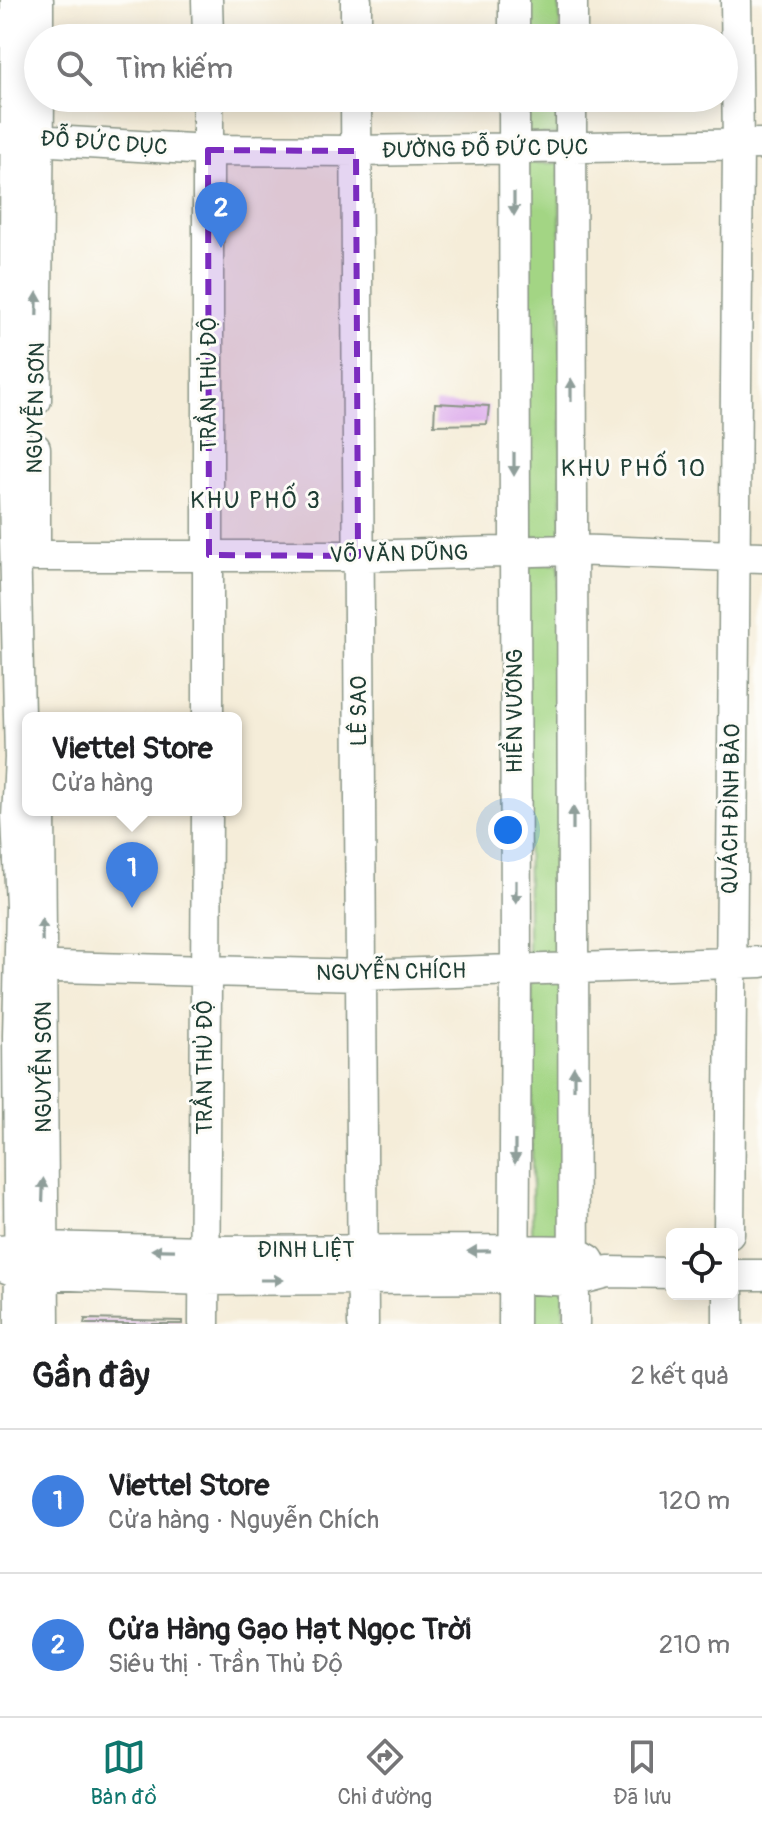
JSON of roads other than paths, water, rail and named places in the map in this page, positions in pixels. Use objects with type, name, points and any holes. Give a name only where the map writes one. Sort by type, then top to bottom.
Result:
[{"type":"street","points":[[1,0],[16,0]]},
{"type":"street","name":"NGUYỄN SƠN","points":[[16,0],[35,556],[19,643],[10,758],[19,815],[32,966],[44,1155],[20,1260],[44,1324]]},
{"type":"street","points":[[38,0],[38,24]]},
{"type":"street","points":[[207,0],[208,24]]},
{"type":"street","points":[[356,0],[356,24]]},
{"type":"street","points":[[514,0],[514,24]]},
{"type":"street","points":[[572,0],[572,24]]},
{"type":"street","name":"QUÁCH ĐÌNH BẢO","points":[[729,1228],[730,963],[748,557],[750,144],[736,0]]},
{"type":"street","name":"TRẦN THỦ ĐỘ","points":[[208,112],[208,712]]},
{"type":"street","name":"LÊ SAO","points":[[356,112],[363,1324]]},
{"type":"street","name":"HIỀN VƯƠNG","points":[[514,112],[514,1324]]},
{"type":"street","points":[[571,112],[574,1324]]},
{"type":"street","name":"NGUYỄN SƠN","points":[[19,138],[7,272],[7,497],[19,643],[37,712]]},
{"type":"street","name":"ĐỖ ĐỨC DỤC","points":[[19,138],[208,150]]},
{"type":"street","name":"ĐƯỜNG ĐỖ ĐỨC DỤC","points":[[208,150],[356,151],[750,144]]},
{"type":"street","name":"VÕ VĂN DŨNG","points":[[35,556],[358,556],[571,550],[748,557]]},
{"type":"street","name":"NGUYỄN SƠN","points":[[19,815],[10,907],[32,966],[9,1036],[10,1154],[20,1260],[20,1324]]},
{"type":"street","name":"TRẦN THỦ ĐỘ","points":[[204,1324],[207,816]]},
{"type":"street","name":"NGUYỄN CHÍCH","points":[[32,966],[361,975],[762,962]]},
{"type":"street","name":"ĐINH LIỆT","points":[[20,1260],[204,1265],[514,1264],[574,1266],[608,1272],[666,1273]]},
{"type":"street","points":[[738,1275],[762,1275]]},
{"type":"street","points":[[728,1300],[728,1324]]},
{"type":"place","name":"Cửa Hàng Gạo Hạt Ngọc Trời","points":[[221,248]]},
{"type":"place","name":"Viettel Store","points":[[132,908]]},
{"type":"district","name":"KHU PHỐ 10","points":[[634,468]]},
{"type":"district","name":"KHU PHỐ 3","points":[[256,500]]}]
